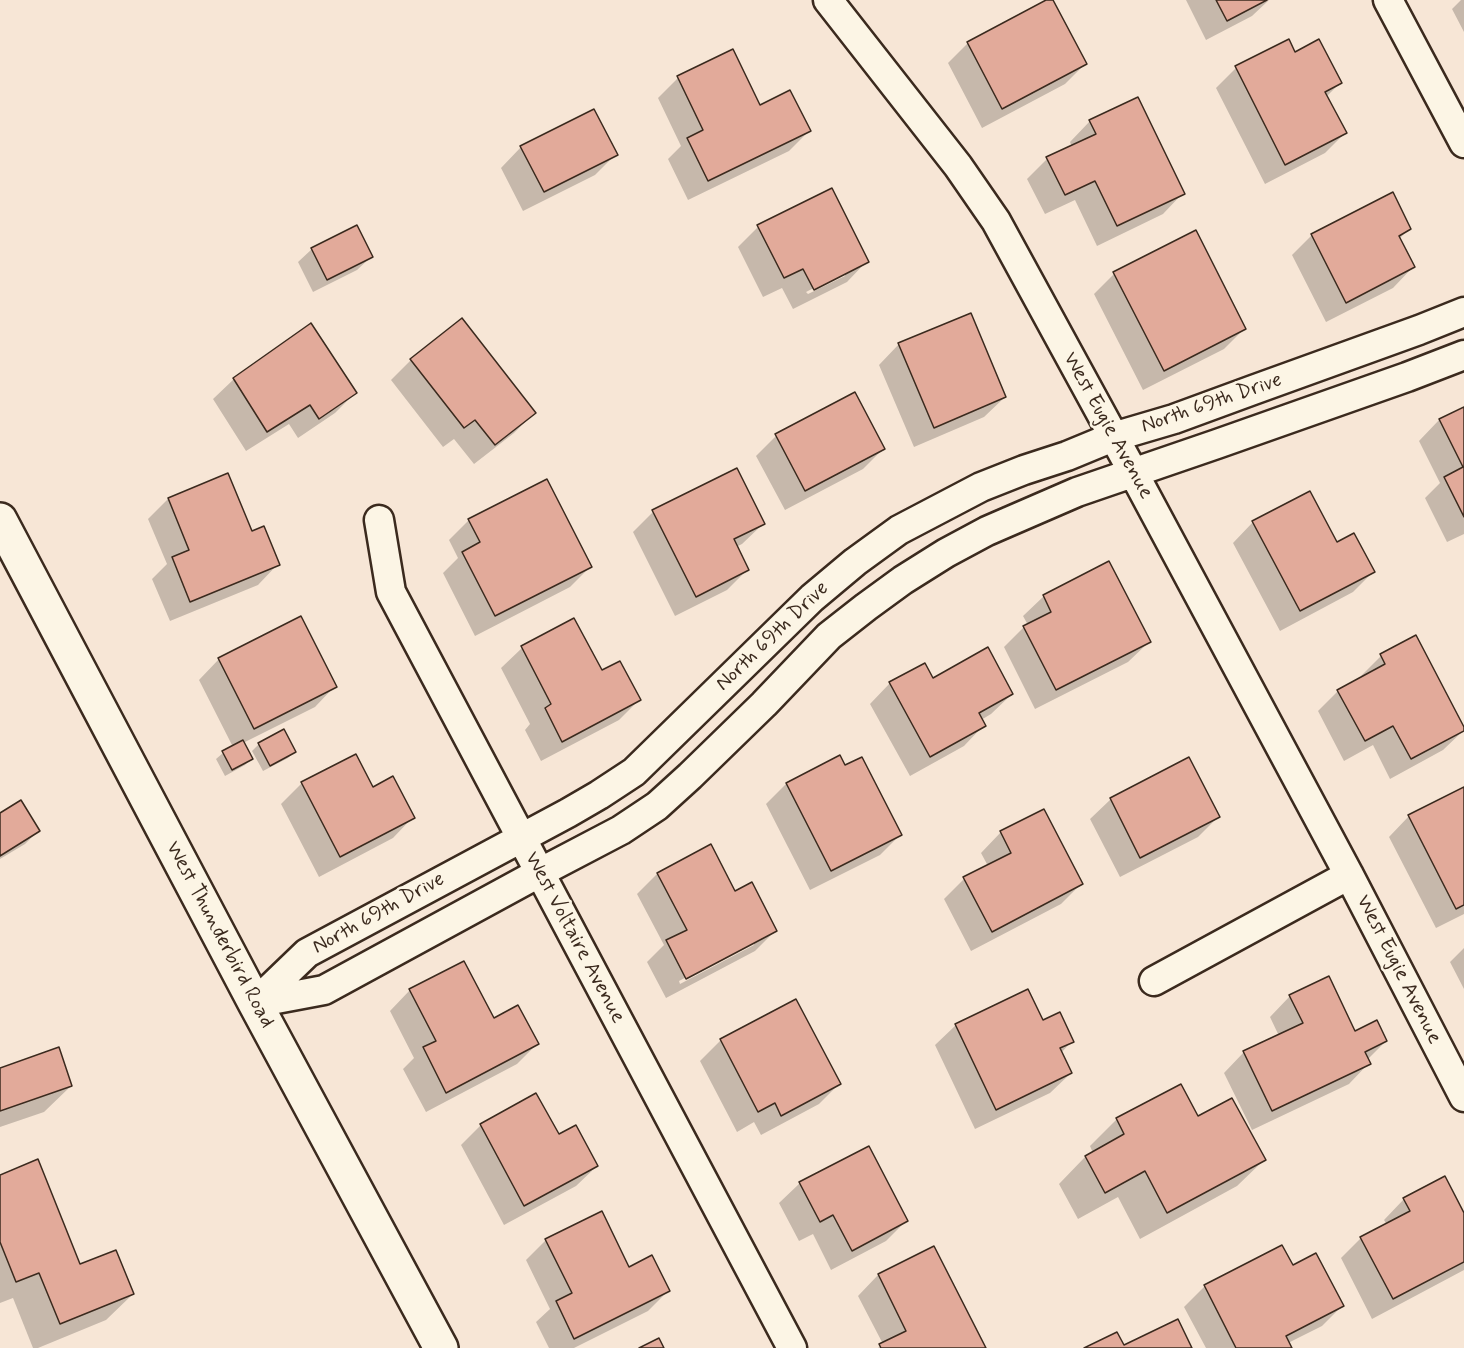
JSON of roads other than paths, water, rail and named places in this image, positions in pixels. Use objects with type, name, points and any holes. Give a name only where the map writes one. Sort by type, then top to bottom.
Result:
[{"type":"main road","name":"West Thunderbird Road","points":[[0,520],[255,1003],[441,1348]]},
{"type":"street","name":"West Eugie Avenue","points":[[828,0],[958,166],[996,221],[1349,875],[1464,1097]]},
{"type":"street","points":[[1388,0],[1464,143]]},
{"type":"street","name":"North 69th Drive","points":[[255,1003],[307,953],[600,795],[634,772],[815,595],[899,530],[981,487],[1024,470],[1067,456],[1113,437],[1174,419],[1464,312]]},
{"type":"street","name":"North 69th Drive","points":[[255,1003],[324,990],[621,830],[657,806],[690,776],[829,636],[903,580],[987,531],[1077,492],[1464,355]]},
{"type":"street","name":"West Voltaire Avenue","points":[[379,520],[391,592],[792,1348]]},
{"type":"street","points":[[815,595],[842,626]]},
{"type":"street","name":"West Eugie Avenue","points":[[1154,981],[1349,875]]}]
